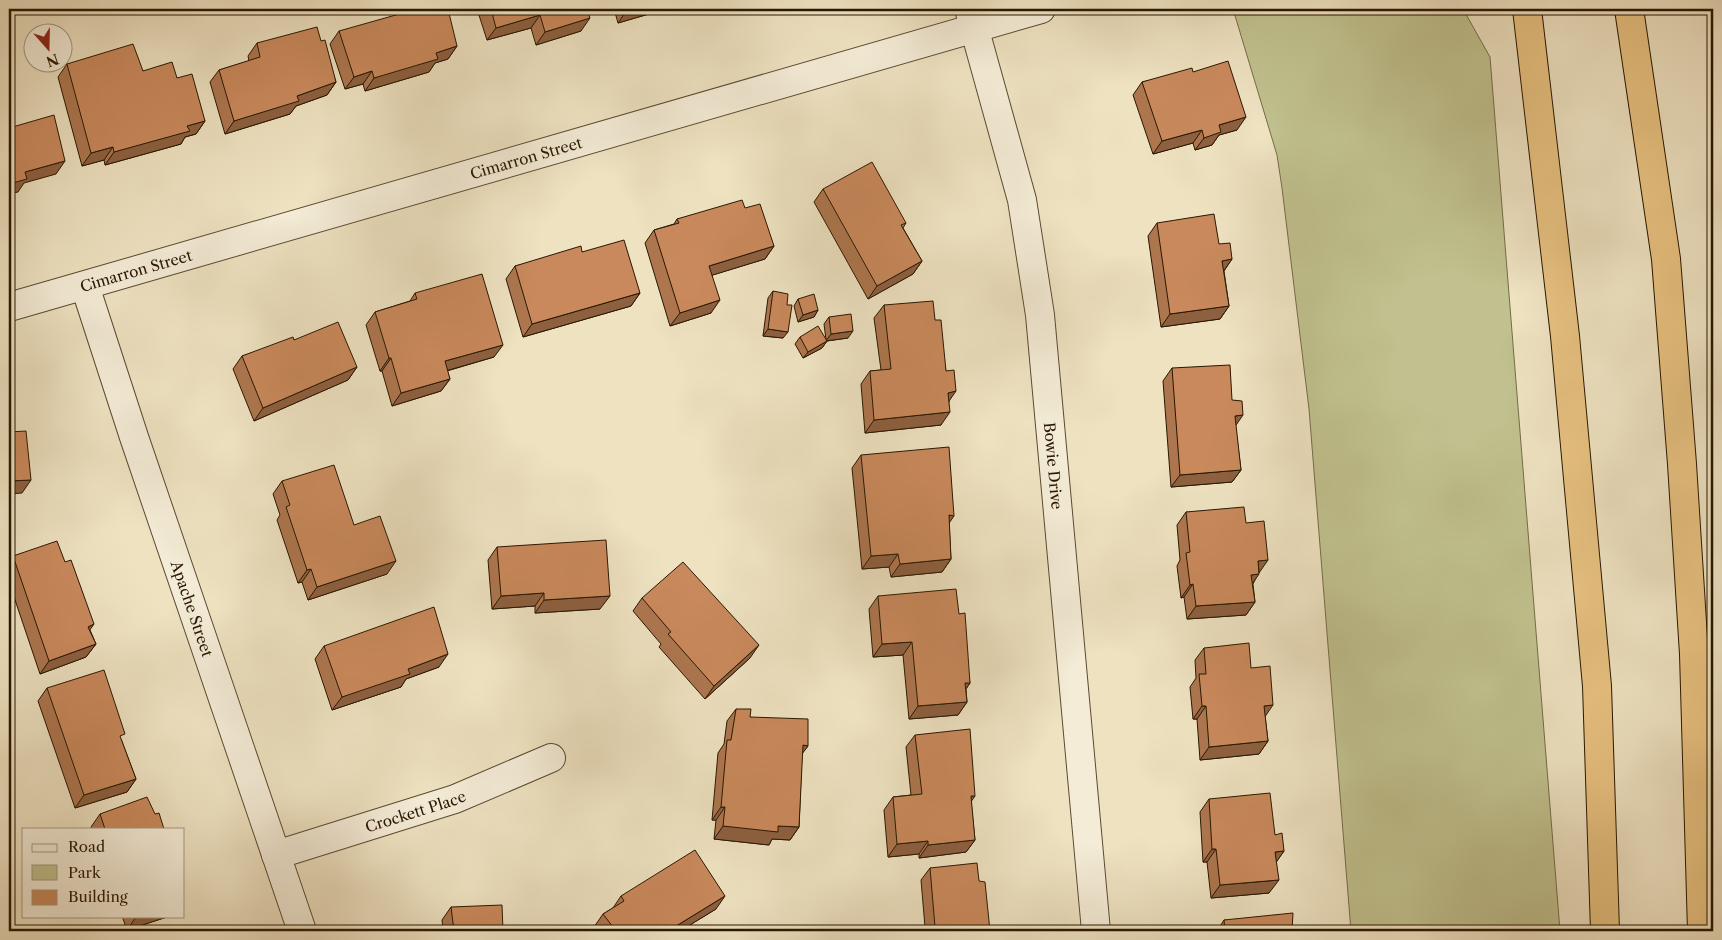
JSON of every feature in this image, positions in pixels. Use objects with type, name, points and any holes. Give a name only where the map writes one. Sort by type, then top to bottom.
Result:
[{"type":"highway","points":[[1527,9],[1565,336],[1595,666],[1605,931]]},
{"type":"highway","points":[[1629,9],[1666,259],[1694,654],[1702,931]]},
{"type":"street","name":"Cimarron Street","points":[[9,307],[85,286],[972,18],[1041,9]]},
{"type":"street","name":"Bowie Drive","points":[[972,18],[1022,200],[1041,321],[1096,931]]},
{"type":"street","name":"Apache Street","points":[[85,286],[134,437],[302,931]]},
{"type":"street","name":"Crockett Place","points":[[276,855],[455,799],[551,758]]},
{"type":"green space","points":[[1233,9],[1463,9],[1490,57],[1560,931],[1351,931],[1309,409],[1282,188],[1277,155]]},
{"type":"building","points":[[417,9],[448,9],[457,46],[436,53],[438,59],[374,78],[372,71],[354,77],[339,31]]},
{"type":"building","points":[[491,9],[587,9],[590,18],[545,32],[540,15],[496,28]]},
{"type":"building","points":[[317,27],[321,41],[325,40],[336,82],[297,96],[299,101],[234,121],[219,70],[260,57],[257,43]]},
{"type":"building","points":[[133,44],[143,71],[172,62],[177,78],[192,74],[205,121],[187,126],[190,131],[114,152],[113,147],[91,153],[69,72],[72,72],[72,62]]},
{"type":"building","points":[[1228,61],[1246,117],[1219,125],[1221,132],[1204,138],[1202,130],[1162,141],[1142,82],[1192,68],[1193,72]]},
{"type":"building","points":[[54,115],[65,161],[25,172],[27,179],[9,184],[9,128]]},
{"type":"building","points":[[872,162],[906,223],[901,225],[922,261],[877,286],[823,189]]},
{"type":"building","points":[[742,200],[745,208],[760,204],[774,246],[709,266],[720,300],[680,313],[654,230],[679,223],[677,219]]},
{"type":"building","points":[[1214,214],[1219,244],[1230,243],[1232,259],[1222,261],[1229,306],[1170,314],[1157,223]]},
{"type":"building","points":[[624,240],[640,293],[532,324],[515,266],[581,246],[582,252]]},
{"type":"building","points":[[482,274],[503,345],[445,361],[450,379],[401,393],[375,312],[417,299],[415,293]]},
{"type":"building","points":[[773,291],[788,294],[787,305],[792,305],[788,332],[768,329]]},
{"type":"building","points":[[814,294],[818,310],[803,315],[798,299]]},
{"type":"building","points":[[933,301],[935,320],[941,320],[946,371],[954,370],[956,391],[948,393],[950,412],[874,420],[870,371],[891,369],[884,305]]},
{"type":"building","points":[[851,314],[853,331],[831,334],[829,317]]},
{"type":"building","points":[[338,322],[357,367],[263,408],[242,356],[293,337],[294,340]]},
{"type":"building","points":[[818,326],[827,341],[808,352],[800,337]]},
{"type":"building","points":[[1230,365],[1232,400],[1242,401],[1243,415],[1235,416],[1241,470],[1180,475],[1172,368]]},
{"type":"building","points":[[26,431],[31,480],[9,481],[9,432]]},
{"type":"building","points":[[949,447],[954,516],[949,515],[951,559],[900,564],[898,554],[871,556],[861,455]]},
{"type":"building","points":[[334,465],[354,525],[380,516],[396,561],[317,587],[311,569],[307,570],[286,507],[290,505],[282,481]]},
{"type":"building","points":[[1244,507],[1246,523],[1264,521],[1268,560],[1258,561],[1259,574],[1251,575],[1255,602],[1196,606],[1193,584],[1190,585],[1186,553],[1190,552],[1186,512]]},
{"type":"building","points":[[606,540],[610,596],[544,600],[544,593],[501,596],[497,547]]},
{"type":"building","points":[[57,541],[65,562],[71,560],[94,624],[88,627],[96,644],[49,661],[13,556]]},
{"type":"building","points":[[683,562],[759,645],[714,686],[668,634],[671,632],[642,598]]},
{"type":"building","points":[[956,589],[959,614],[965,613],[970,683],[965,683],[967,702],[918,706],[912,642],[882,644],[878,596]]},
{"type":"building","points":[[434,607],[448,654],[408,669],[410,674],[342,697],[324,646]]},
{"type":"building","points":[[1249,643],[1251,668],[1270,666],[1273,705],[1264,706],[1268,741],[1209,747],[1206,706],[1202,706],[1199,674],[1206,674],[1204,648]]},
{"type":"building","points":[[104,670],[125,734],[120,736],[136,779],[84,795],[47,688]]},
{"type":"building","points":[[736,709],[751,709],[750,717],[808,719],[808,746],[803,745],[799,827],[778,826],[778,832],[723,826],[725,807],[721,807],[727,740],[731,740]]},
{"type":"building","points":[[970,729],[975,796],[971,796],[975,840],[928,845],[928,841],[897,844],[893,797],[922,794],[915,735]]},
{"type":"building","points":[[1270,793],[1275,835],[1282,833],[1284,851],[1275,852],[1279,880],[1220,885],[1216,849],[1212,849],[1209,799]]},
{"type":"building","points":[[147,797],[155,814],[159,813],[164,828],[105,828],[100,814]]},
{"type":"building","points":[[695,850],[725,896],[668,931],[616,931],[603,914],[624,901],[621,896]]},
{"type":"building","points":[[977,863],[979,881],[985,882],[990,931],[907,931],[907,928],[935,927],[930,868]]},
{"type":"building","points":[[502,905],[503,931],[454,931],[451,907]]},
{"type":"building","points":[[1293,913],[1292,931],[1225,931],[1224,920]]}]
